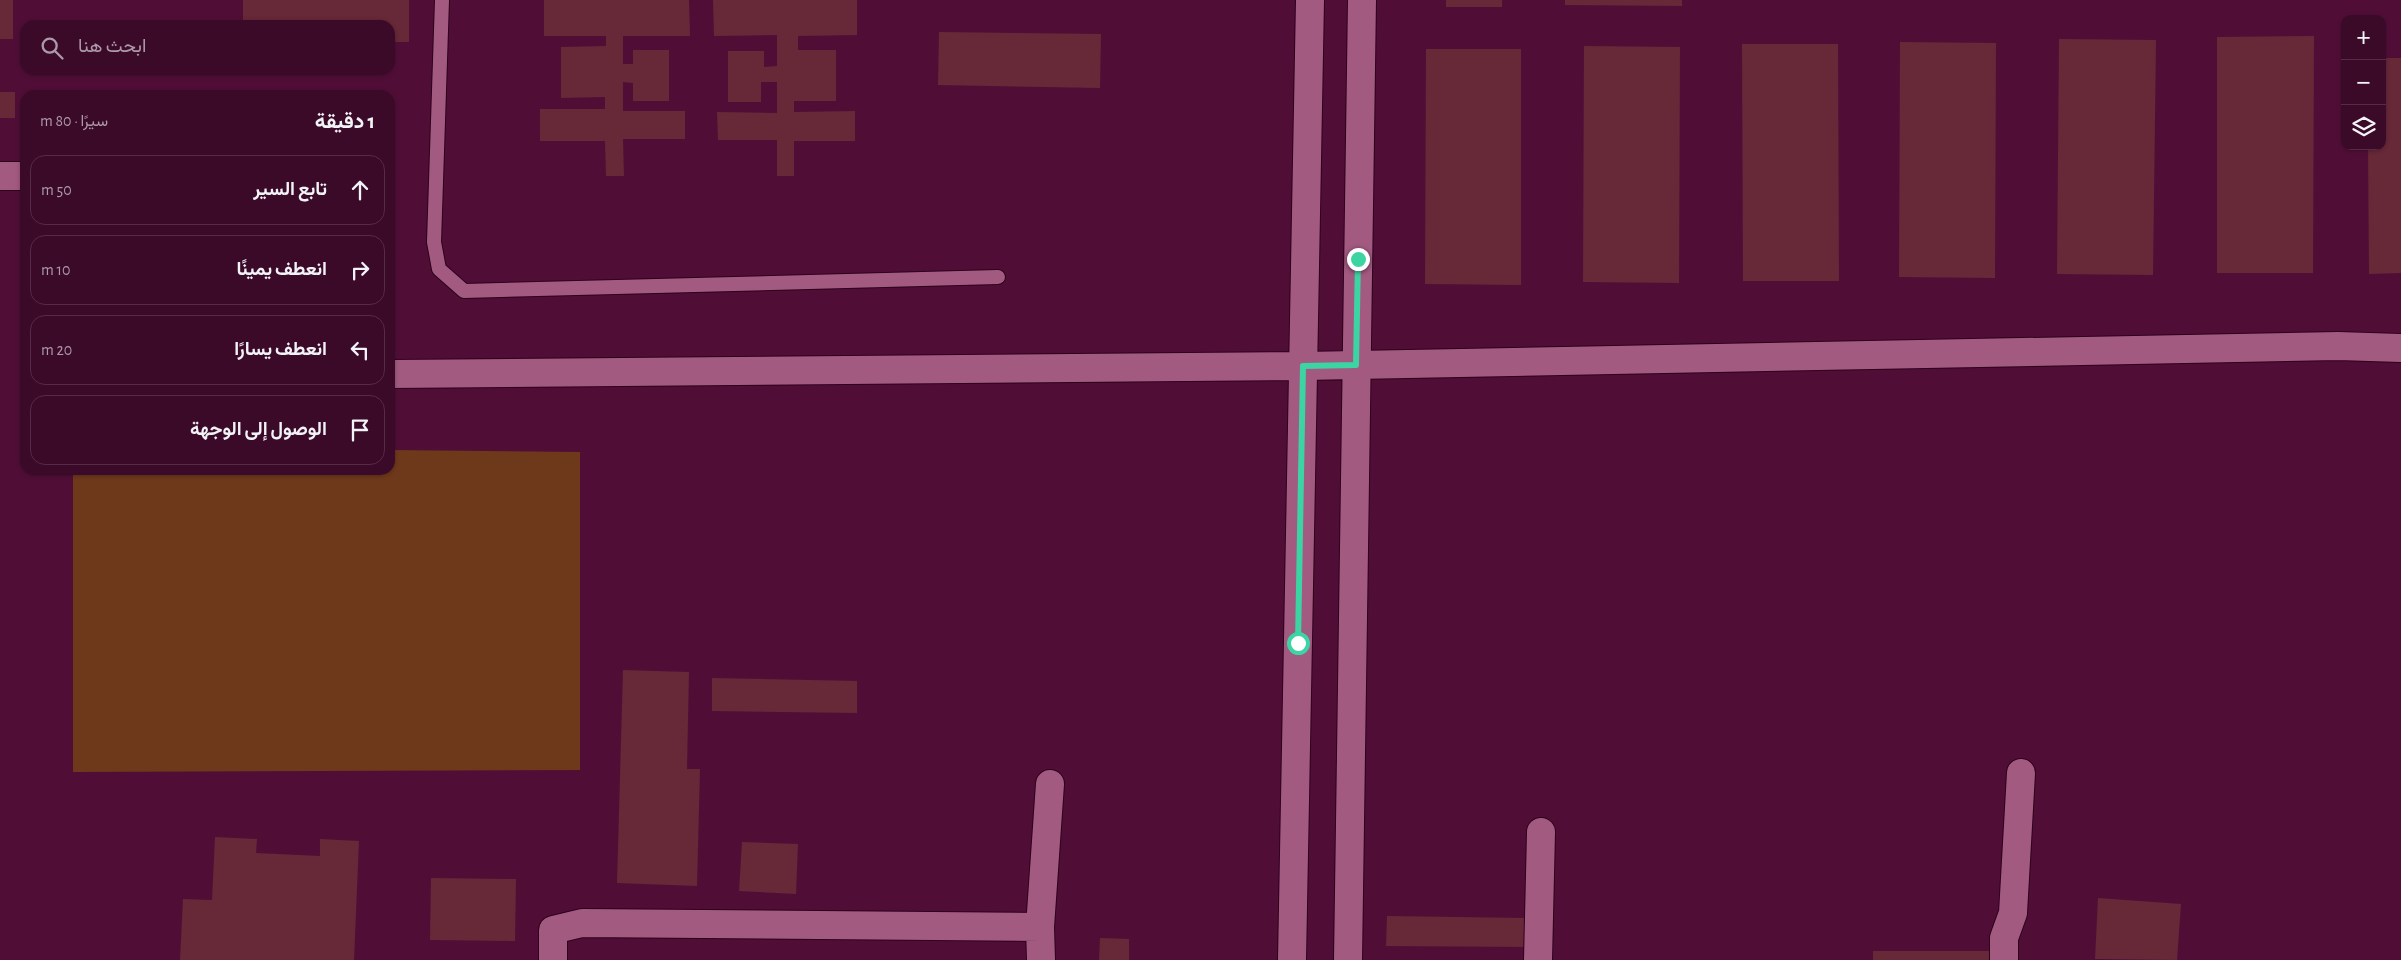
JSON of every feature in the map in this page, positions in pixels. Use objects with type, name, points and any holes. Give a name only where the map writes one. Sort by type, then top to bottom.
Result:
[{"type":"street","points":[[1292,960],[1310,0]]},
{"type":"street","points":[[1348,960],[1362,0]]},
{"type":"street","points":[[0,176],[20,176]]},
{"type":"street","points":[[395,374],[1303,366],[2338,346],[2401,348]]},
{"type":"street","points":[[2004,960],[2004,938],[2013,914],[2021,773]]},
{"type":"street","points":[[1041,960],[1040,928],[1050,784]]},
{"type":"street","points":[[1538,960],[1541,832]]},
{"type":"street","points":[[553,960],[554,930],[582,923],[1040,928]]},
{"type":"lane","points":[[442,0],[434,242],[440,269],[464,291],[998,277]]},
{"type":"shaded area","points":[[395,450],[580,452],[580,770],[73,772],[73,475],[395,475]]},
{"type":"building","points":[[0,0],[13,0],[13,39],[0,39]]},
{"type":"building","points":[[243,0],[409,0],[409,42],[395,42],[395,20],[243,20]]},
{"type":"building","points":[[544,0],[689,0],[690,36],[623,36],[623,64],[633,64],[633,50],[669,50],[669,101],[633,101],[633,83],[623,82],[623,111],[685,111],[685,139],[623,139],[624,176],[606,176],[605,141],[540,141],[540,109],[605,109],[605,97],[561,98],[561,47],[606,46],[606,36],[544,36]]},
{"type":"building","points":[[713,0],[857,0],[857,35],[798,36],[798,50],[836,50],[836,101],[794,101],[794,112],[855,111],[855,141],[794,141],[794,176],[777,176],[777,140],[718,140],[717,112],[777,113],[777,82],[761,82],[761,102],[728,102],[728,51],[764,51],[764,67],[777,66],[777,35],[714,36]]},
{"type":"building","points":[[1446,0],[1502,0],[1502,7],[1446,7]]},
{"type":"building","points":[[1565,0],[1682,0],[1682,6],[1565,5]]},
{"type":"building","points":[[939,32],[1101,34],[1100,88],[938,85]]},
{"type":"building","points":[[2314,36],[2313,273],[2217,273],[2217,37]]},
{"type":"building","points":[[2059,39],[2156,40],[2153,275],[2057,274]]},
{"type":"building","points":[[1900,42],[1996,43],[1995,278],[1899,277]]},
{"type":"building","points":[[1742,44],[1838,44],[1839,281],[1743,281]]},
{"type":"building","points":[[1584,46],[1680,47],[1679,283],[1583,282]]},
{"type":"building","points":[[1426,49],[1521,49],[1521,285],[1425,284]]},
{"type":"building","points":[[2386,58],[2401,58],[2401,273],[2369,274],[2368,150],[2386,150]]},
{"type":"building","points":[[0,92],[15,92],[15,118],[0,118]]},
{"type":"building","points":[[623,670],[689,672],[687,769],[700,769],[697,886],[617,883]]},
{"type":"building","points":[[712,678],[857,681],[857,713],[712,711]]},
{"type":"building","points":[[215,837],[257,839],[256,853],[320,856],[320,839],[359,841],[354,960],[180,960],[183,899],[212,900]]},
{"type":"building","points":[[742,842],[798,844],[796,894],[739,891]]},
{"type":"building","points":[[431,878],[516,879],[515,941],[430,940]]},
{"type":"building","points":[[2098,898],[2181,904],[2177,960],[2095,959]]},
{"type":"building","points":[[1387,916],[1530,918],[1529,947],[1386,946]]},
{"type":"building","points":[[1100,938],[1129,939],[1129,960],[1099,960]]},
{"type":"building","points":[[1873,951],[1993,951],[1993,960],[1873,960]]},
{"type":"route","points":[[1298,643],[1303,366],[1356,365],[1358,259]]}]
